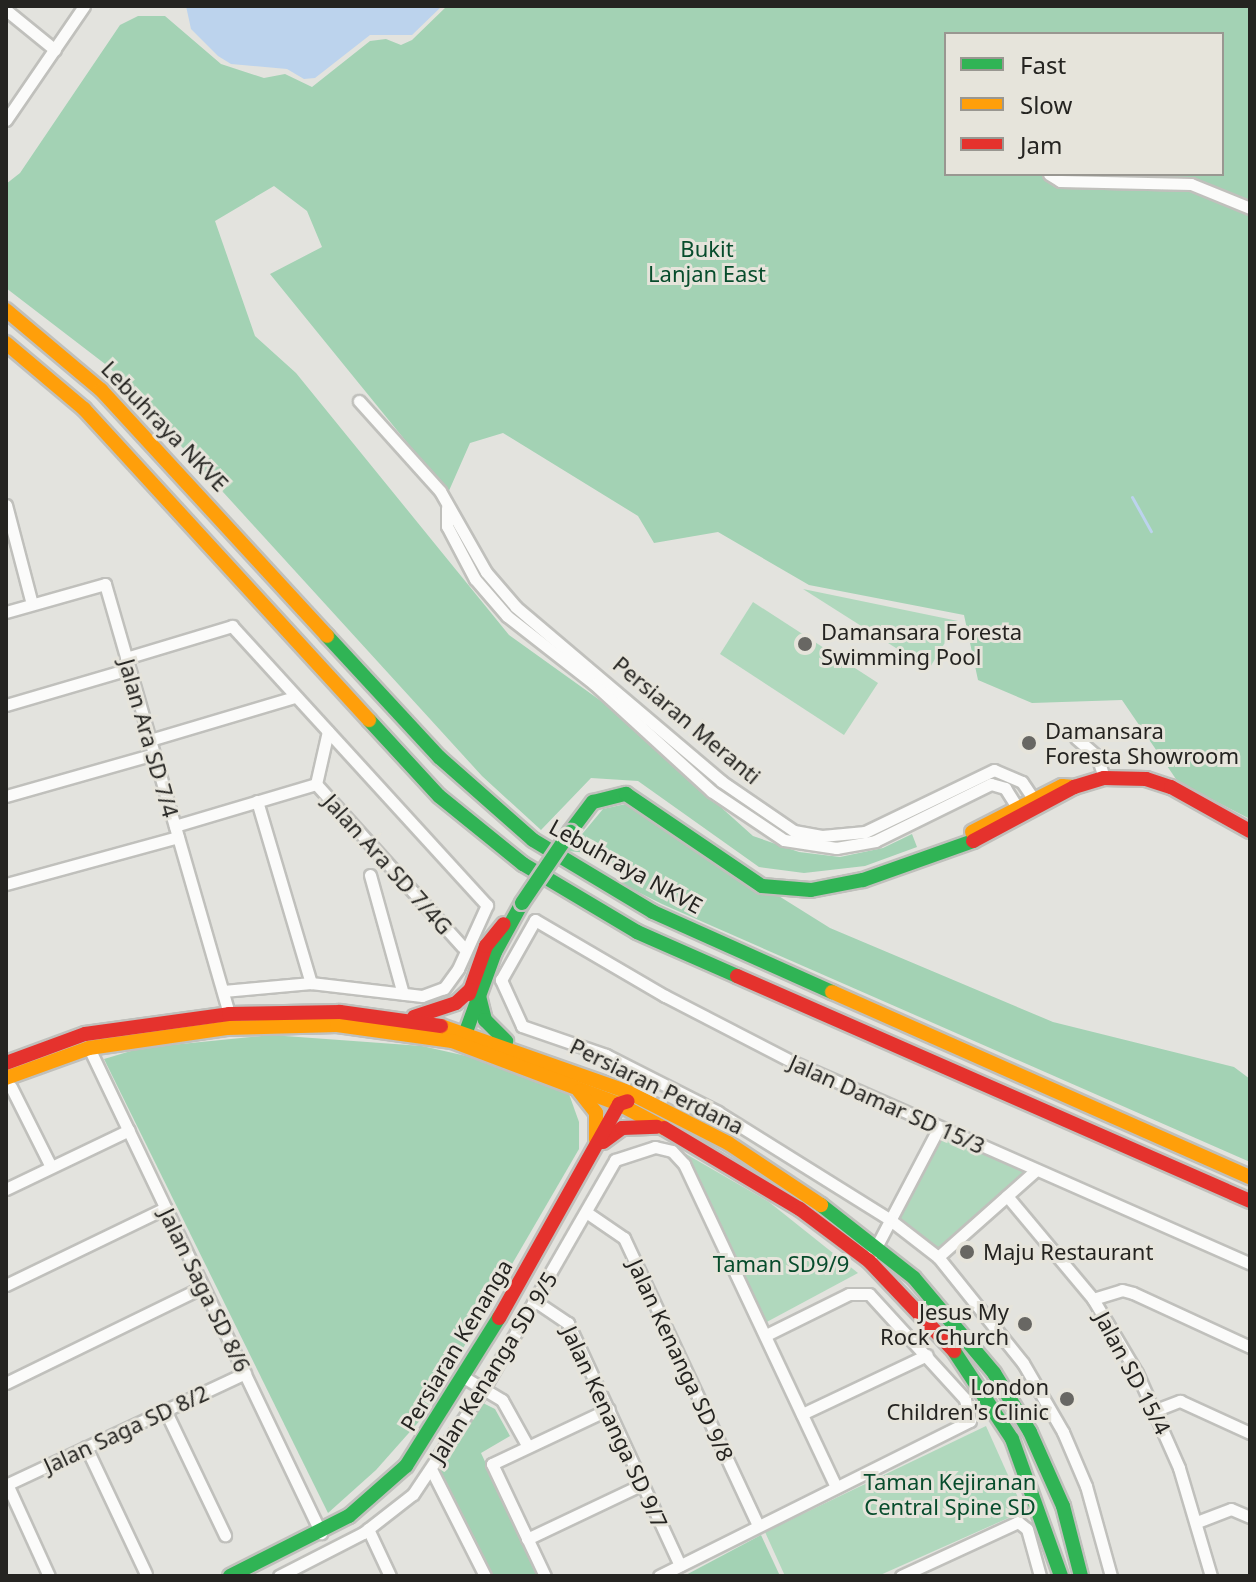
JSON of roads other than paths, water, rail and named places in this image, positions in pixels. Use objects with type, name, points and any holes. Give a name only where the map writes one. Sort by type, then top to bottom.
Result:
[{"type":"main road","name":"Lebuhraya NKVE","points":[[6,310],[101,390],[439,757],[533,840],[653,912],[1250,1177]]},
{"type":"main road","points":[[6,343],[84,409],[439,796],[523,864],[637,932],[1250,1201]]},
{"type":"main road","points":[[967,839],[974,841],[1053,803],[1074,787],[1104,778],[1146,779],[1171,787],[1250,831]]},
{"type":"main road","points":[[458,1036],[475,991],[511,919],[593,802],[626,794],[762,886],[811,890],[863,880],[967,839],[1062,786],[1074,787]]},
{"type":"main road","points":[[1006,826],[1027,805],[1053,803]]},
{"type":"main road","points":[[410,1018],[456,1003],[475,991]]},
{"type":"main road","points":[[475,991],[485,1020],[513,1046]]},
{"type":"main road","name":"Persiaran Perdana","points":[[6,1063],[85,1034],[229,1014],[340,1012],[410,1018],[619,1104],[800,1209],[869,1261],[934,1326],[979,1383],[1012,1439],[1044,1517],[1061,1576]]},
{"type":"main road","name":"Persiaran Perdana","points":[[9,1083],[89,1048],[227,1028],[337,1025],[458,1036],[513,1046],[653,1104],[728,1143],[877,1245],[951,1318],[994,1373],[1052,1479],[1081,1576]]},
{"type":"main road","points":[[600,1080],[618,1096],[619,1104],[653,1104]]},
{"type":"main road","points":[[568,1082],[596,1113],[595,1149]]},
{"type":"main road","name":"Persiaran Kenanga","points":[[230,1576],[321,1533],[360,1508],[406,1466],[465,1378],[619,1104]]},
{"type":"main road","points":[[595,1149],[622,1128],[665,1129]]},
{"type":"main road","points":[[979,1383],[994,1373]]},
{"type":"street","points":[[6,120],[84,6]]},
{"type":"street","points":[[6,10],[55,50]]},
{"type":"street","points":[[1052,176],[1060,181],[1191,184],[1250,208]]},
{"type":"street","name":"Persiaran Meranti","points":[[359,401],[440,491],[447,508],[500,590],[711,791],[795,843],[836,848],[875,841],[991,784],[1005,788],[1027,805]]},
{"type":"street","points":[[6,505],[32,604]]},
{"type":"street","name":"Jalan Ara SD 7/4","points":[[6,612],[105,584],[229,1014]]},
{"type":"street","points":[[6,705],[232,626],[487,905],[463,947],[458,969],[444,988],[422,996],[311,983],[223,991]]},
{"type":"street","points":[[150,740],[294,697]]},
{"type":"street","name":"Persiaran Meranti","points":[[642,722],[794,831],[809,834],[865,832],[994,770],[1022,782],[1027,805]]},
{"type":"street","points":[[316,784],[328,731]]},
{"type":"street","points":[[1076,738],[1097,756],[1104,778]]},
{"type":"street","points":[[6,796],[154,754]]},
{"type":"street","name":"Jalan Ara SD 7/4G","points":[[6,884],[316,784],[463,947]]},
{"type":"street","points":[[257,801],[311,983]]},
{"type":"street","points":[[370,875],[403,994]]},
{"type":"street","name":"Jalan Damar SD 15/3","points":[[889,1219],[718,1112],[606,1055],[522,1026],[501,980],[535,920],[727,1030],[938,1129],[1250,1264]]},
{"type":"street","name":"Jalan Saga SD 8/6","points":[[89,1048],[321,1533]]},
{"type":"street","points":[[9,1083],[51,1167]]},
{"type":"street","points":[[869,1261],[938,1129]]},
{"type":"street","points":[[6,1189],[129,1130]]},
{"type":"street","name":"Jalan Kenanga SD 9/5","points":[[287,1574],[368,1529],[413,1494],[484,1388],[619,1157],[655,1147],[679,1156],[766,1335]]},
{"type":"street","points":[[938,1257],[1036,1170]]},
{"type":"street","name":"Jalan SD 15/4","points":[[1007,1196],[1093,1299],[1156,1410],[1197,1522],[1211,1576]]},
{"type":"street","points":[[6,1285],[165,1208]]},
{"type":"street","name":"Jalan Kenanga SD 9/8","points":[[586,1212],[624,1238],[757,1523]]},
{"type":"street","points":[[889,1219],[938,1257],[1014,1350],[1063,1432],[1086,1486],[1111,1576]]},
{"type":"street","points":[[6,1383],[203,1287]]},
{"type":"street","points":[[1093,1299],[1122,1290],[1133,1293],[1250,1347]]},
{"type":"street","points":[[659,1576],[835,1485],[963,1428],[971,1411],[927,1355],[874,1297],[849,1294],[766,1335],[835,1485]]},
{"type":"street","name":"Jalan Kenanga SD 9/7","points":[[535,1301],[568,1323],[680,1565]]},
{"type":"street","points":[[802,1414],[927,1355]]},
{"type":"street","name":"Jalan Saga SD 8/2","points":[[6,1484],[245,1373]]},
{"type":"street","points":[[465,1378],[511,1409],[527,1445]]},
{"type":"street","points":[[1156,1410],[1186,1402],[1250,1433]]},
{"type":"street","points":[[545,1576],[492,1466],[527,1445],[609,1409]]},
{"type":"street","points":[[165,1410],[225,1535]]},
{"type":"street","points":[[86,1447],[146,1574]]},
{"type":"street","points":[[431,1469],[485,1576]]},
{"type":"street","points":[[6,1484],[49,1576]]},
{"type":"street","points":[[527,1539],[643,1484]]},
{"type":"street","points":[[1197,1522],[1231,1509],[1250,1517]]},
{"type":"street","points":[[901,1576],[1022,1523],[1040,1576]]},
{"type":"street","points":[[368,1529],[390,1576]]},
{"type":"water","points":[[186,6],[442,6],[412,35],[370,35],[315,78],[304,79],[287,69],[231,64],[218,56],[191,29]]},
{"type":"waterway","points":[[1132,497],[1151,531]]},
{"type":"place","name":"Damansara Foresta Swimming Pool","points":[[805,644]]},
{"type":"place","name":"Damansara Foresta Showroom","points":[[1029,743]]},
{"type":"place","name":"Maju Restaurant","points":[[967,1252]]},
{"type":"place","name":"Jesus My Rock Church","points":[[1025,1324]]},
{"type":"place","name":"London Children's Clinic","points":[[1067,1399]]},
{"type":"park label","name":"Bukit Lanjan East","points":[[707,260]]},
{"type":"park label","name":"Taman SD9/9","points":[[781,1264]]},
{"type":"park label","name":"Taman Kejiranan Central Spine SD","points":[[950,1494]]}]
